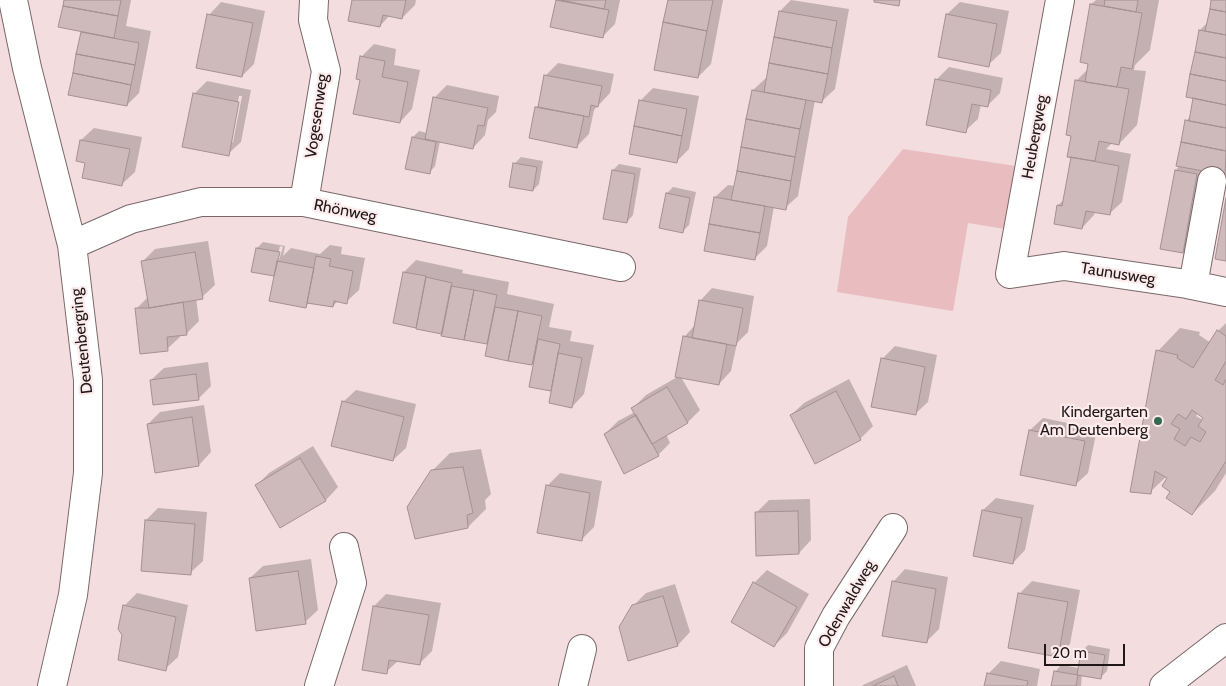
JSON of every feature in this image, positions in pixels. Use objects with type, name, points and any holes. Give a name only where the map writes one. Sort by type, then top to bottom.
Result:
[{"type":"street","name":"Deutenbergring","points":[[13,0],[27,68],[72,245],[88,380],[88,473],[73,595],[52,686]]},
{"type":"street","name":"Vogesenweg","points":[[304,202],[326,71],[313,20],[314,0]]},
{"type":"street","name":"Heubergweg","points":[[1010,274],[1060,0]]},
{"type":"street","points":[[1193,285],[1212,181]]},
{"type":"street","name":"Rhönweg","points":[[72,245],[130,219],[201,202],[304,202],[621,267]]},
{"type":"street","name":"Taunusweg","points":[[1010,274],[1064,266],[1193,285],[1226,292]]},
{"type":"street","name":"Odenwaldweg","points":[[820,686],[818,648],[836,616],[893,528]]},
{"type":"street","points":[[319,686],[352,583],[344,547]]},
{"type":"street","points":[[1164,686],[1226,638]]},
{"type":"street","points":[[573,686],[582,649]]},
{"type":"shaded area","points":[[903,149],[1016,166],[1005,229],[968,223],[953,311],[837,292],[848,217]]},
{"type":"building","points":[[64,0],[121,0],[118,16],[63,6]]},
{"type":"building","points":[[352,0],[406,0],[402,19],[383,15],[380,27],[348,21]]},
{"type":"building","points":[[556,0],[609,10],[603,38],[550,27]]},
{"type":"building","points":[[561,0],[606,0],[604,9]]},
{"type":"building","points":[[668,0],[713,0],[707,31],[663,22]]},
{"type":"building","points":[[874,0],[900,0],[899,6],[874,2]]},
{"type":"building","points":[[1105,0],[1138,0],[1136,12],[1104,6]]},
{"type":"building","points":[[1211,0],[1226,0],[1226,12],[1210,9]]},
{"type":"building","points":[[1090,4],[1142,13],[1132,69],[1121,67],[1117,87],[1085,82],[1088,64],[1080,62]]},
{"type":"building","points":[[63,6],[118,16],[114,38],[58,27]]},
{"type":"building","points":[[1210,9],[1226,12],[1226,35],[1205,31]]},
{"type":"building","points":[[779,11],[837,21],[832,48],[774,37]]},
{"type":"building","points":[[207,14],[253,23],[242,77],[196,68]]},
{"type":"building","points":[[946,14],[997,24],[989,67],[938,57]]},
{"type":"building","points":[[663,22],[707,31],[698,78],[654,70]]},
{"type":"building","points":[[1199,30],[1226,35],[1226,58],[1195,52]]},
{"type":"building","points":[[81,32],[139,43],[135,65],[76,54]]},
{"type":"building","points":[[774,37],[832,48],[828,74],[769,63]]},
{"type":"building","points":[[1195,52],[1226,58],[1226,81],[1190,74]]},
{"type":"building","points":[[76,54],[135,65],[131,85],[73,73]]},
{"type":"building","points":[[360,56],[385,61],[382,77],[408,82],[400,123],[353,114],[360,80],[356,79]]},
{"type":"building","points":[[769,63],[828,74],[822,103],[764,92]]},
{"type":"building","points":[[73,73],[131,85],[127,106],[68,95]]},
{"type":"building","points":[[1190,74],[1226,81],[1226,105],[1186,97]]},
{"type":"building","points":[[544,75],[602,86],[598,107],[591,105],[589,117],[538,107]]},
{"type":"building","points":[[935,79],[991,90],[988,107],[972,104],[966,133],[926,125]]},
{"type":"building","points":[[1075,80],[1129,89],[1119,145],[1099,141],[1095,161],[1067,157],[1071,136],[1066,135]]},
{"type":"building","points":[[752,90],[806,100],[800,129],[746,119]]},
{"type":"building","points":[[193,93],[239,102],[229,156],[182,147]]},
{"type":"building","points":[[433,97],[488,108],[484,126],[478,125],[473,149],[425,139]]},
{"type":"building","points":[[1193,98],[1226,105],[1226,128],[1189,121]]},
{"type":"building","points":[[639,100],[687,109],[682,136],[634,126]]},
{"type":"building","points":[[535,107],[584,116],[577,148],[529,138]]},
{"type":"building","points":[[746,119],[800,129],[795,157],[741,147]]},
{"type":"building","points":[[1185,120],[1226,128],[1226,151],[1181,142]]},
{"type":"building","points":[[634,126],[682,136],[677,163],[629,154]]},
{"type":"building","points":[[412,137],[436,142],[430,174],[405,169]]},
{"type":"building","points":[[80,140],[130,149],[122,186],[82,178],[85,163],[76,161]]},
{"type":"building","points":[[1181,142],[1226,151],[1225,175],[1176,166]]},
{"type":"building","points":[[741,147],[795,157],[791,181],[737,171]]},
{"type":"building","points":[[1071,157],[1119,166],[1110,215],[1086,211],[1082,229],[1054,224],[1057,205],[1062,206]]},
{"type":"building","points":[[513,163],[537,167],[533,191],[509,187]]},
{"type":"building","points":[[612,170],[635,174],[627,223],[603,219]]},
{"type":"building","points":[[1175,170],[1197,174],[1183,253],[1160,249]]},
{"type":"building","points":[[737,171],[791,181],[786,210],[731,200]]},
{"type":"building","points":[[666,193],[690,198],[683,233],[659,228]]},
{"type":"building","points":[[714,197],[765,206],[760,233],[709,224]]},
{"type":"building","points":[[1226,198],[1226,261],[1215,259]]},
{"type":"building","points":[[709,224],[760,233],[755,260],[704,251]]},
{"type":"building","points":[[256,248],[280,252],[274,276],[251,272]]},
{"type":"building","points":[[195,252],[203,299],[149,308],[141,261]]},
{"type":"building","points":[[316,256],[331,259],[329,266],[353,271],[347,304],[334,301],[333,307],[307,303]]},
{"type":"building","points":[[277,261],[314,268],[306,308],[269,301]]},
{"type":"building","points":[[403,272],[426,276],[416,328],[393,323]]},
{"type":"building","points":[[426,277],[452,283],[442,334],[416,329]]},
{"type":"building","points":[[451,286],[474,290],[464,340],[441,336]]},
{"type":"building","points":[[474,290],[497,295],[487,344],[464,340]]},
{"type":"building","points":[[699,300],[743,308],[736,346],[692,338]]},
{"type":"building","points":[[183,302],[187,335],[167,337],[168,351],[140,354],[135,308],[149,308]]},
{"type":"building","points":[[495,307],[518,311],[508,361],[485,356]]},
{"type":"building","points":[[518,311],[542,316],[532,365],[508,361]]},
{"type":"building","name":"Kindergarten Am Deutenberg","points":[[1217,330],[1226,336],[1226,361],[1215,380],[1223,385],[1226,379],[1226,461],[1192,515],[1166,498],[1170,492],[1162,486],[1167,478],[1155,471],[1151,494],[1130,492],[1156,350],[1178,355],[1177,358],[1193,368]],"holes":[[[1192,410],[1203,418],[1198,426],[1206,432],[1200,442],[1191,437],[1185,446],[1174,439],[1180,429],[1171,424],[1178,414],[1186,419]]]},
{"type":"building","points":[[683,336],[727,344],[719,385],[675,377]]},
{"type":"building","points":[[538,339],[560,344],[551,391],[529,387]]},
{"type":"building","points":[[558,353],[582,358],[572,408],[549,403]]},
{"type":"building","points":[[881,358],[925,367],[916,415],[871,407]]},
{"type":"building","points":[[196,374],[199,400],[153,405],[150,380]]},
{"type":"building","points":[[667,387],[688,423],[652,444],[631,408]]},
{"type":"building","points":[[836,391],[861,440],[815,464],[790,415]]},
{"type":"building","points":[[342,401],[404,417],[393,461],[331,446]]},
{"type":"building","points":[[636,415],[659,456],[624,474],[604,434]]},
{"type":"building","points":[[192,417],[199,466],[155,473],[147,424]]},
{"type":"building","points":[[1029,430],[1085,441],[1076,486],[1020,475]]},
{"type":"building","points":[[300,458],[326,501],[280,528],[255,485]]},
{"type":"building","points":[[463,467],[473,513],[467,515],[468,528],[415,539],[407,507],[431,470]]},
{"type":"building","points":[[546,485],[590,493],[582,541],[537,533]]},
{"type":"building","points":[[982,510],[1022,518],[1013,564],[973,556]]},
{"type":"building","points":[[798,511],[799,554],[756,556],[755,512]]},
{"type":"building","points":[[145,520],[195,524],[191,575],[141,571]]},
{"type":"building","points":[[298,571],[306,624],[256,631],[249,578]]},
{"type":"building","points":[[892,581],[936,589],[927,643],[882,636]]},
{"type":"building","points":[[753,582],[797,607],[774,647],[731,622]]},
{"type":"building","points":[[1018,593],[1068,602],[1058,657],[1008,648]]},
{"type":"building","points":[[663,596],[678,646],[628,661],[619,627],[632,605]]},
{"type":"building","points":[[123,605],[176,617],[166,671],[118,660],[122,635],[118,629]]},
{"type":"building","points":[[373,606],[429,615],[420,665],[389,660],[387,674],[362,670]]},
{"type":"building","points":[[1081,651],[1105,655],[1101,679],[1077,675]]},
{"type":"building","points":[[1054,671],[1078,675],[1076,686],[1051,686]]},
{"type":"building","points":[[987,673],[1028,681],[1027,686],[984,686]]},
{"type":"building","points":[[894,676],[898,686],[873,686]]},
{"type":"place","name":"Kindergarten Am Deutenberg","points":[[1158,421]]}]
